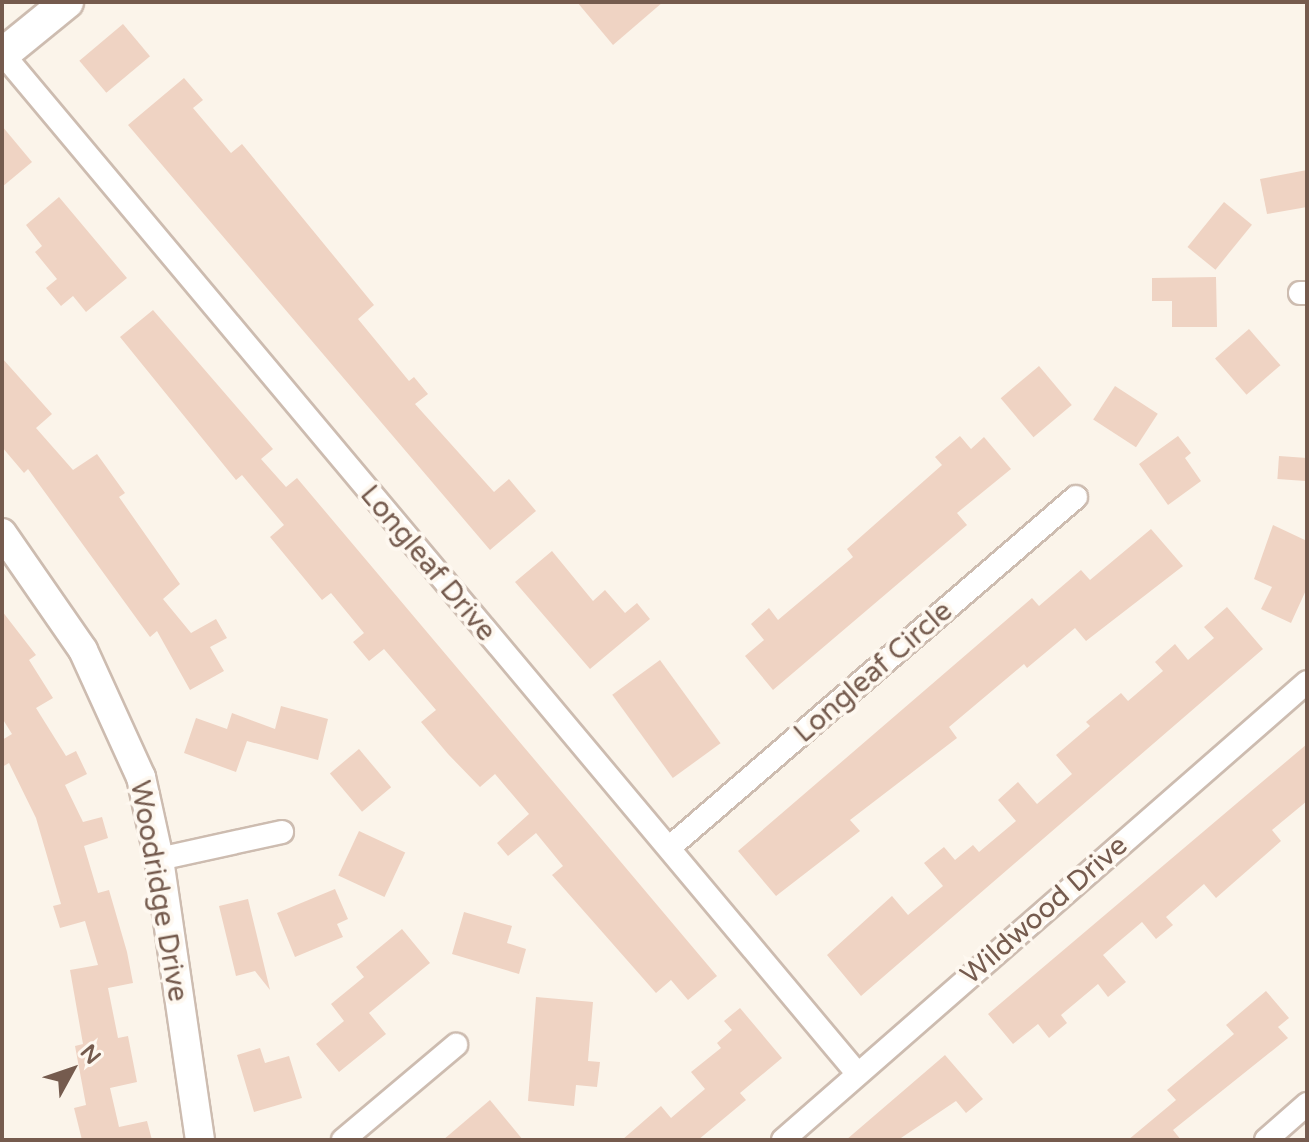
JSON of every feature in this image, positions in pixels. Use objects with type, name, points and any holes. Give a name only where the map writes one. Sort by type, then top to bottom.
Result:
[{"type":"main road","points":[[2,54],[67,2]]},
{"type":"street","name":"Longleaf Drive","points":[[2,54],[856,1072]]},
{"type":"street","name":"Longleaf Circle","points":[[670,847],[1076,497]]},
{"type":"street","name":"Woodridge Drive","points":[[2,533],[83,650],[141,777],[159,859],[200,1140]]},
{"type":"street","name":"Wildwood Drive","points":[[783,1140],[856,1072],[1307,682]]},
{"type":"street","points":[[159,859],[282,832]]},
{"type":"street","points":[[343,1140],[456,1045]]},
{"type":"street","points":[[1268,1140],[1307,1104]]},
{"type":"building","points":[[577,2],[663,2],[613,45]]},
{"type":"building","points":[[123,24],[150,56],[106,93],[79,61]]},
{"type":"building","points":[[184,78],[203,100],[193,108],[231,153],[242,144],[374,305],[358,319],[409,381],[414,377],[428,394],[415,404],[494,492],[509,479],[536,511],[490,550],[128,125]]},
{"type":"building","points":[[2,126],[32,162],[2,187]]},
{"type":"building","points":[[1307,170],[1307,207],[1267,214],[1260,179]]},
{"type":"building","points":[[59,197],[127,278],[86,312],[73,296],[61,306],[46,288],[57,279],[35,252],[42,246],[26,225]]},
{"type":"building","points":[[1224,202],[1252,225],[1215,270],[1187,247]]},
{"type":"building","points":[[1216,277],[1217,327],[1172,327],[1172,301],[1152,301],[1152,278]]},
{"type":"building","points":[[153,310],[273,449],[261,459],[286,487],[297,478],[717,976],[688,1000],[671,980],[656,993],[552,875],[563,866],[536,833],[508,856],[497,843],[529,814],[495,774],[480,787],[448,754],[421,722],[436,710],[384,649],[369,661],[353,642],[364,633],[331,593],[322,600],[270,537],[284,525],[242,475],[236,480],[120,337]]},
{"type":"building","points":[[1249,329],[1280,365],[1247,395],[1215,359]]},
{"type":"building","points":[[2,358],[52,414],[36,428],[73,470],[97,454],[125,493],[119,497],[180,584],[163,599],[191,633],[216,619],[227,638],[210,647],[224,671],[190,690],[157,631],[150,637],[28,469],[24,473],[2,447]]},
{"type":"building","points":[[1039,366],[1072,405],[1033,437],[1001,398]]},
{"type":"building","points":[[1115,386],[1158,414],[1136,447],[1093,420]]},
{"type":"building","points":[[960,436],[971,449],[984,437],[1011,469],[957,513],[967,525],[773,690],[745,656],[764,640],[751,624],[769,608],[778,620],[853,557],[847,549],[942,465],[935,457]]},
{"type":"building","points":[[1178,436],[1191,453],[1185,458],[1201,481],[1168,505],[1139,464]]},
{"type":"building","points":[[1279,456],[1307,458],[1305,481],[1277,479]]},
{"type":"building","points":[[1273,525],[1307,541],[1307,588],[1291,623],[1261,609],[1272,587],[1254,579]]},
{"type":"building","points":[[1151,529],[1183,566],[1086,641],[1075,628],[1027,668],[1024,664],[949,727],[957,738],[850,820],[860,831],[776,896],[738,851],[1032,598],[1039,606],[1081,570],[1090,580]]},
{"type":"building","points":[[552,551],[593,601],[605,590],[625,613],[637,603],[650,619],[590,669],[515,582]]},
{"type":"building","points":[[1227,607],[1263,649],[861,996],[827,955],[892,896],[908,915],[943,886],[924,863],[944,847],[955,860],[973,845],[979,852],[1016,821],[998,800],[1018,782],[1037,804],[1072,774],[1056,755],[1090,726],[1086,722],[1121,693],[1128,701],[1163,671],[1155,662],[1175,644],[1188,660],[1214,638],[1204,627]]},
{"type":"building","points":[[2,611],[36,655],[29,660],[53,698],[36,708],[66,756],[76,751],[87,774],[65,785],[83,822],[102,817],[108,838],[84,846],[98,893],[109,890],[127,952],[133,983],[108,988],[118,1038],[128,1036],[137,1082],[110,1088],[119,1127],[147,1121],[152,1140],[82,1140],[74,1108],[86,1105],[75,1046],[83,1044],[70,970],[98,965],[85,921],[60,928],[53,906],[61,904],[36,818],[9,763],[2,767],[2,740],[12,734],[2,718]]},
{"type":"building","points":[[660,660],[721,743],[673,778],[612,695]]},
{"type":"building","points":[[281,706],[328,719],[318,760],[247,741],[236,772],[184,753],[196,718],[227,729],[232,713],[275,729]]},
{"type":"building","points":[[1307,744],[1307,801],[1272,830],[1281,841],[1216,898],[1204,884],[1166,917],[1173,925],[1156,939],[1142,922],[1103,955],[1126,982],[1108,997],[1098,984],[1061,1015],[1067,1023],[1049,1038],[1038,1024],[1013,1044],[988,1014]]},
{"type":"building","points":[[359,749],[391,787],[362,812],[330,773]]},
{"type":"building","points":[[359,831],[405,853],[385,897],[338,875]]},
{"type":"building","points":[[335,889],[348,919],[337,924],[343,937],[295,957],[277,913]]},
{"type":"building","points":[[248,899],[270,990],[255,971],[236,976],[219,906]]},
{"type":"building","points":[[464,912],[512,926],[507,943],[526,949],[519,974],[452,954]]},
{"type":"building","points":[[402,929],[430,963],[369,1013],[386,1034],[339,1072],[316,1044],[344,1021],[331,1004],[364,977],[356,967]]},
{"type":"building","points":[[1266,991],[1289,1018],[1278,1027],[1288,1038],[1173,1130],[1181,1140],[1128,1140],[1176,1100],[1167,1090],[1234,1034],[1226,1025]]},
{"type":"building","points":[[536,997],[593,1002],[588,1061],[600,1062],[597,1087],[576,1085],[574,1106],[528,1101]]},
{"type":"building","points":[[740,1008],[782,1058],[740,1093],[746,1100],[698,1140],[622,1140],[661,1106],[671,1118],[705,1089],[691,1072],[721,1048],[717,1043],[732,1030],[724,1021]]},
{"type":"building","points":[[260,1048],[265,1063],[289,1056],[302,1098],[254,1112],[237,1055]]},
{"type":"building","points":[[945,1055],[983,1099],[966,1113],[956,1101],[898,1140],[846,1140]]},
{"type":"building","points":[[490,1100],[523,1140],[443,1140]]}]
